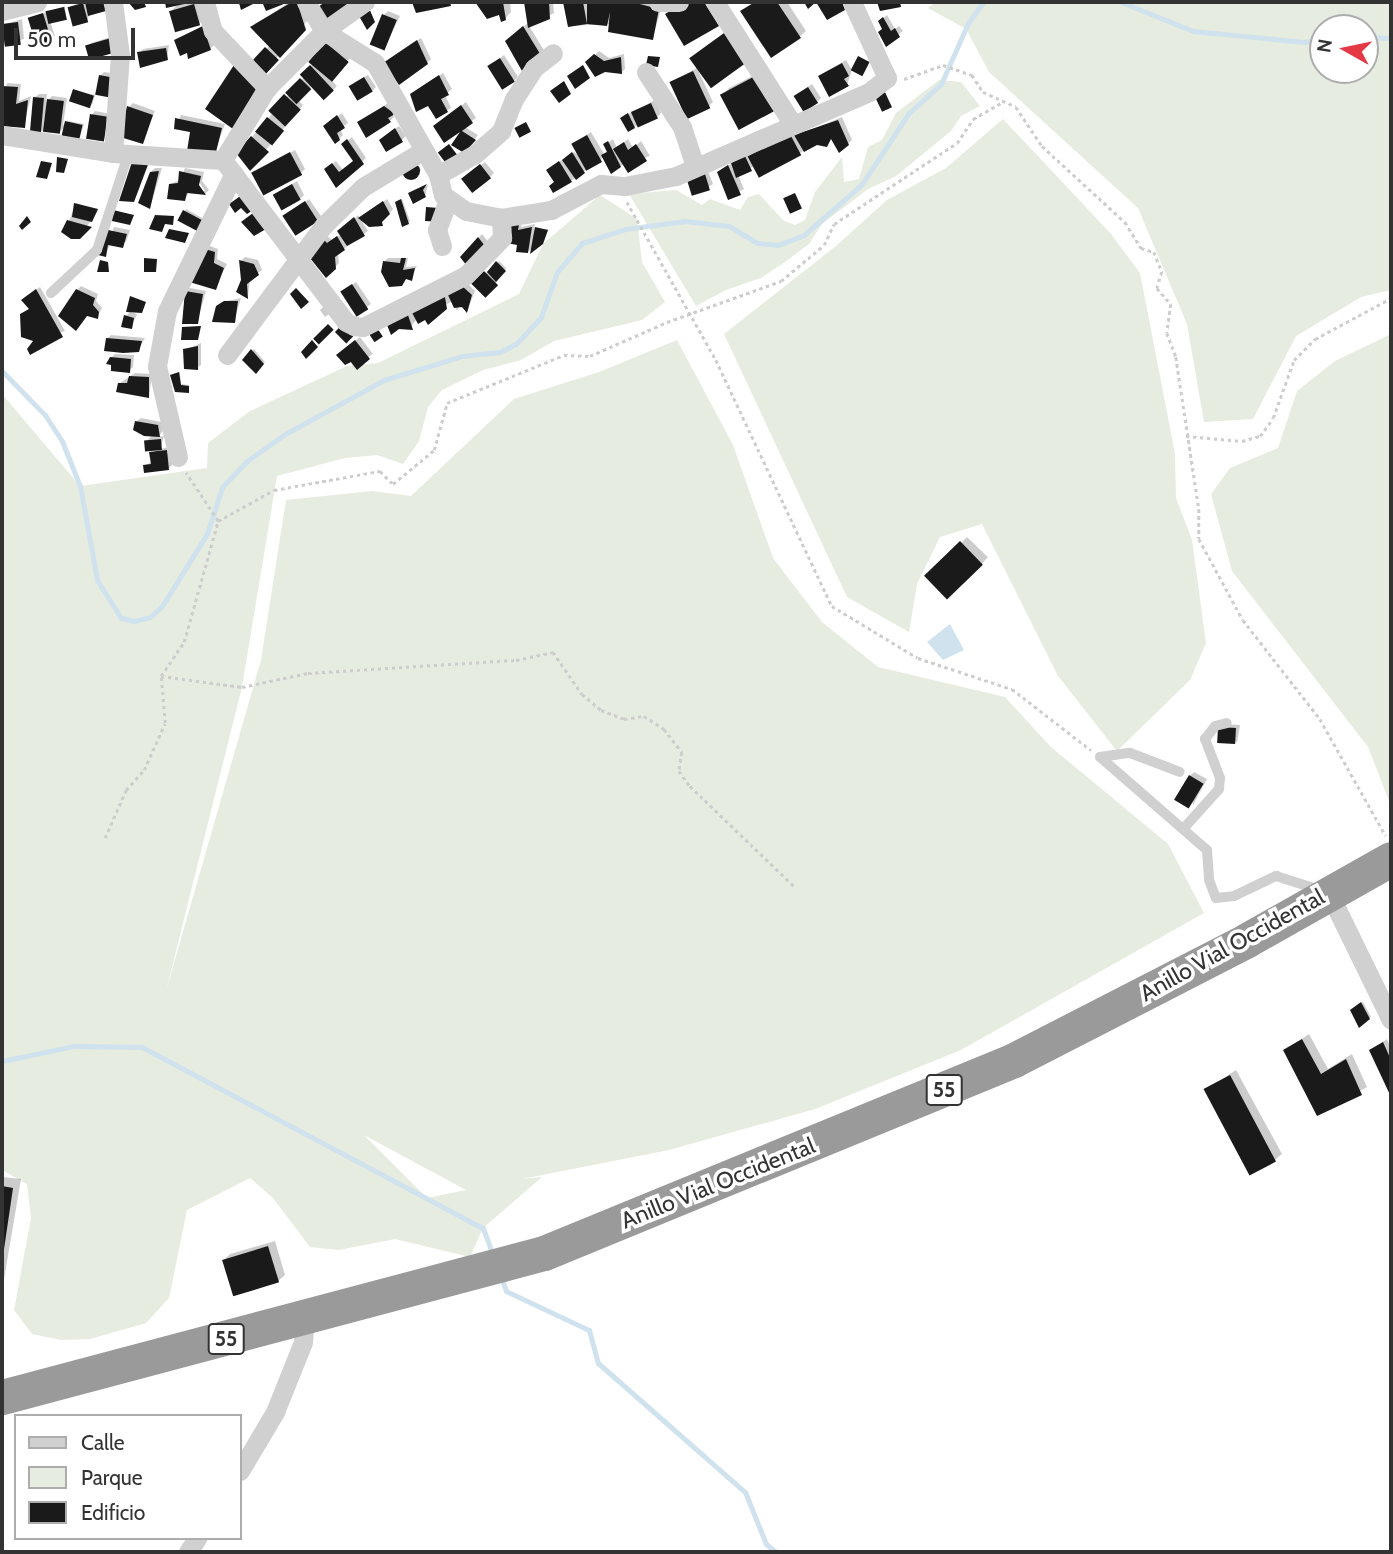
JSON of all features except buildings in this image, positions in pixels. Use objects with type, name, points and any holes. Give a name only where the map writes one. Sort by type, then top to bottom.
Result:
[{"type":"highway","name":"Anillo Vial Occidental","points":[[2,1397],[544,1253],[1014,1060],[1329,893],[1389,849]]},
{"type":"street","points":[[2,12],[37,2]]},
{"type":"street","points":[[113,2],[120,55],[121,154]]},
{"type":"street","points":[[205,2],[214,31],[267,88]]},
{"type":"street","points":[[306,2],[324,31],[375,63],[438,175],[448,199],[438,230],[442,246]]},
{"type":"street","points":[[178,457],[157,366],[167,311],[228,166],[267,88],[324,31],[365,2]]},
{"type":"street","points":[[658,2],[678,2]]},
{"type":"street","points":[[715,2],[792,122]]},
{"type":"street","points":[[448,199],[484,217],[501,218],[551,210],[581,191],[656,182],[792,122],[848,102],[887,78],[852,2]]},
{"type":"street","points":[[438,175],[475,154],[501,131],[514,99],[534,68],[553,53]]},
{"type":"street","points":[[646,72],[682,127],[695,166]]},
{"type":"street","points":[[2,135],[121,154],[228,166],[346,322],[363,327],[466,275],[502,238],[501,218]]},
{"type":"street","points":[[227,355],[298,257],[363,187],[424,150]]},
{"type":"street","points":[[1329,893],[1391,1020]]},
{"type":"street","points":[[242,1468],[275,1412],[303,1342],[305,1318]]},
{"type":"lane","points":[[51,293],[97,250],[121,154]]},
{"type":"lane","points":[[1184,828],[1219,789],[1220,778],[1206,739],[1215,726],[1227,723]]},
{"type":"lane","points":[[1100,757],[1130,754],[1180,772]]},
{"type":"lane","points":[[1100,757],[1207,850],[1209,880],[1216,898],[1234,896],[1276,876],[1329,893]]},
{"type":"path","points":[[887,78],[895,82],[943,65],[972,75],[983,92],[1016,107],[1042,146],[1125,222],[1141,248],[1153,252],[1162,272],[1157,288],[1171,304],[1167,333],[1176,357],[1199,509],[1199,539],[1258,643],[1321,719],[1389,849]]},
{"type":"path","points":[[105,838],[126,790],[144,770],[165,723],[161,676],[184,642],[218,521],[274,490],[380,471],[393,484],[435,450],[447,403],[564,355],[590,356],[781,281],[824,245],[834,224],[957,143],[973,119],[1002,102]]},
{"type":"path","points":[[616,185],[716,360],[832,606],[918,658],[1012,689],[1100,757]]},
{"type":"path","points":[[1186,436],[1242,441],[1260,436],[1273,418],[1294,360],[1315,339],[1391,298]]},
{"type":"path","points":[[178,457],[194,491],[218,521]]},
{"type":"path","points":[[161,676],[242,687],[330,671],[516,660],[553,652],[582,694],[601,710],[624,719],[644,716],[664,729],[682,752],[679,771],[690,786],[795,887]]},
{"type":"green space","points":[[936,2],[1391,2],[1391,290],[1361,297],[1296,336],[1253,419],[1204,422],[1187,324],[1138,208],[989,72],[966,29],[928,8]]},
{"type":"green space","points":[[939,80],[961,82],[980,106],[961,116],[951,131],[896,176],[868,189],[822,224],[809,244],[785,262],[761,278],[726,290],[696,306],[629,194],[676,190],[702,205],[710,199],[740,210],[748,197],[759,194],[784,221],[795,225],[805,220],[815,192],[842,157],[844,182],[859,179],[868,147],[882,140],[896,113]]},
{"type":"green space","points":[[1003,119],[1111,234],[1140,273],[1175,454],[1176,498],[1192,540],[1206,643],[1190,680],[1117,751],[1058,676],[982,524],[940,537],[917,584],[909,632],[847,597],[724,334],[836,246],[887,200],[946,168]]},
{"type":"green space","points":[[600,195],[637,219],[642,262],[665,302],[642,320],[554,341],[521,360],[483,370],[442,390],[428,407],[419,441],[403,464],[377,455],[345,458],[277,476],[242,687],[166,991],[261,660],[286,500],[372,491],[411,496],[514,399],[599,372],[677,340],[733,445],[773,558],[822,622],[878,667],[1005,697],[1051,747],[1168,844],[1204,913],[961,1050],[815,1109],[669,1150],[522,1179],[542,1177],[483,1228],[470,1257],[395,1239],[339,1250],[310,1247],[273,1198],[250,1178],[187,1210],[169,1298],[146,1323],[90,1339],[61,1340],[32,1334],[14,1310],[31,1218],[27,1184],[2,1170],[2,394],[80,486],[207,468],[208,443],[250,411],[347,366],[378,363],[519,294],[543,244]],"holes":[[[364,1135],[466,1190],[427,1198]]]},
{"type":"green space","points":[[1391,334],[1391,806],[1368,747],[1232,571],[1211,494],[1230,468],[1278,448],[1297,391],[1335,361]]},
{"type":"water","points":[[950,624],[964,650],[943,660],[927,642]]},
{"type":"waterway","points":[[2,371],[45,415],[62,441],[80,486],[97,580],[121,618],[134,621],[150,617],[162,606],[207,534],[222,487],[247,461],[285,434],[384,380],[462,356],[500,352],[516,344],[541,317],[557,272],[582,243],[625,229],[685,221],[729,226],[757,243],[778,245],[804,235],[862,184],[908,114],[941,84],[968,23],[983,2]]},
{"type":"waterway","points":[[1121,2],[1193,31],[1309,41]]},
{"type":"waterway","points":[[1379,38],[1391,38]]},
{"type":"waterway","points":[[2,1061],[74,1046],[142,1047],[483,1228],[493,1255]]},
{"type":"waterway","points":[[501,1277],[506,1291],[589,1330],[598,1363],[745,1492],[766,1544],[776,1552]]}]
